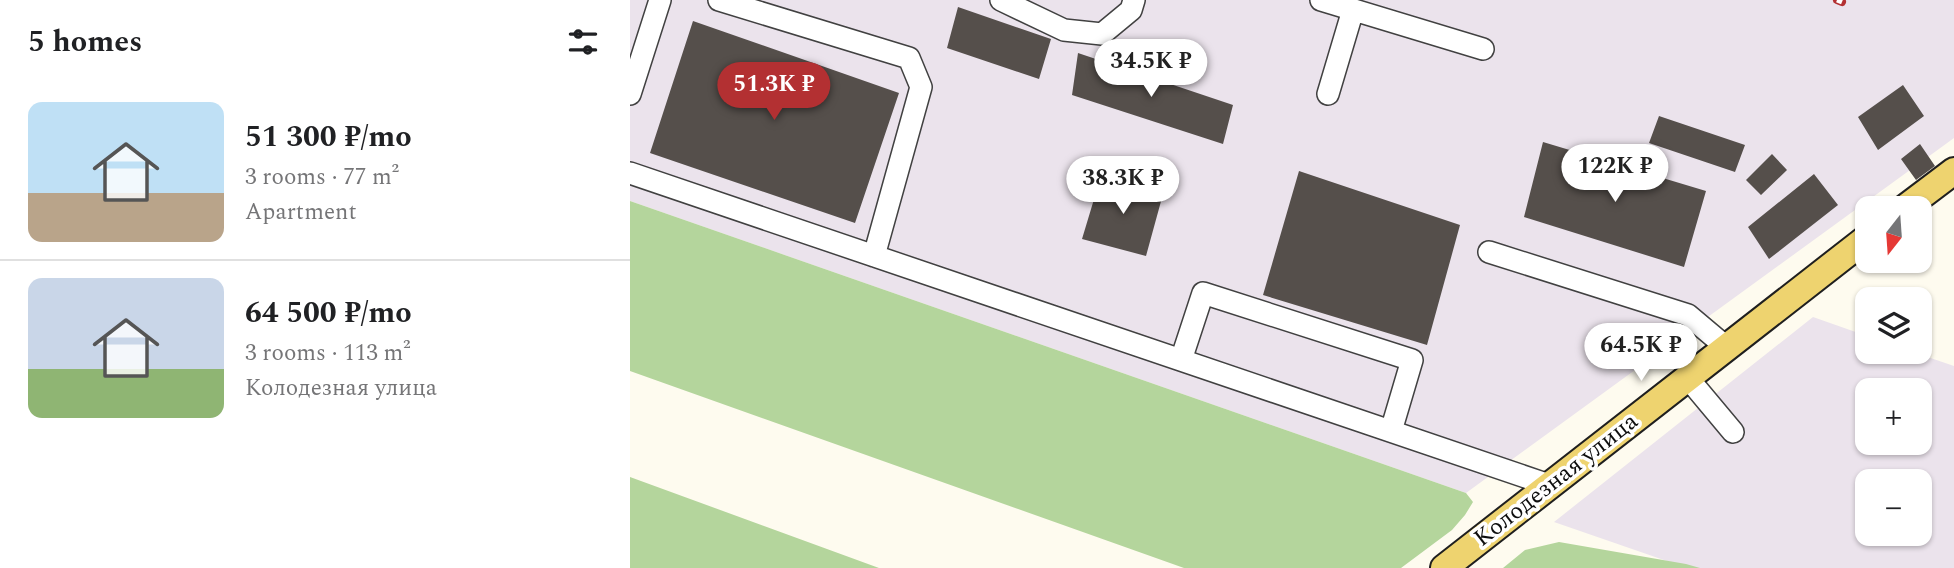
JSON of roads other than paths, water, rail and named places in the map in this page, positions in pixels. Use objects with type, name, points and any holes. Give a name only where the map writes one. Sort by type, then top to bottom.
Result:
[{"type":"main road","points":[[1921,196],[1954,171]]},
{"type":"main road","name":"Колодезная улица","points":[[1444,568],[1855,247]]},
{"type":"lane","points":[[630,94],[660,0]]},
{"type":"lane","points":[[719,0],[909,58],[921,87],[874,256]]},
{"type":"lane","points":[[1000,0],[1064,30],[1102,34],[1131,10],[1134,0]]},
{"type":"lane","points":[[1321,0],[1483,50]]},
{"type":"lane","points":[[1328,94],[1353,10]]},
{"type":"lane","points":[[630,173],[1549,485]]},
{"type":"lane","points":[[1489,252],[1688,315],[1726,347]]},
{"type":"lane","points":[[1181,360],[1203,293],[1412,360],[1391,431]]},
{"type":"lane","points":[[1687,377],[1733,432]]},
{"type":"railway","points":[[1837,0],[1842,2]]}]
